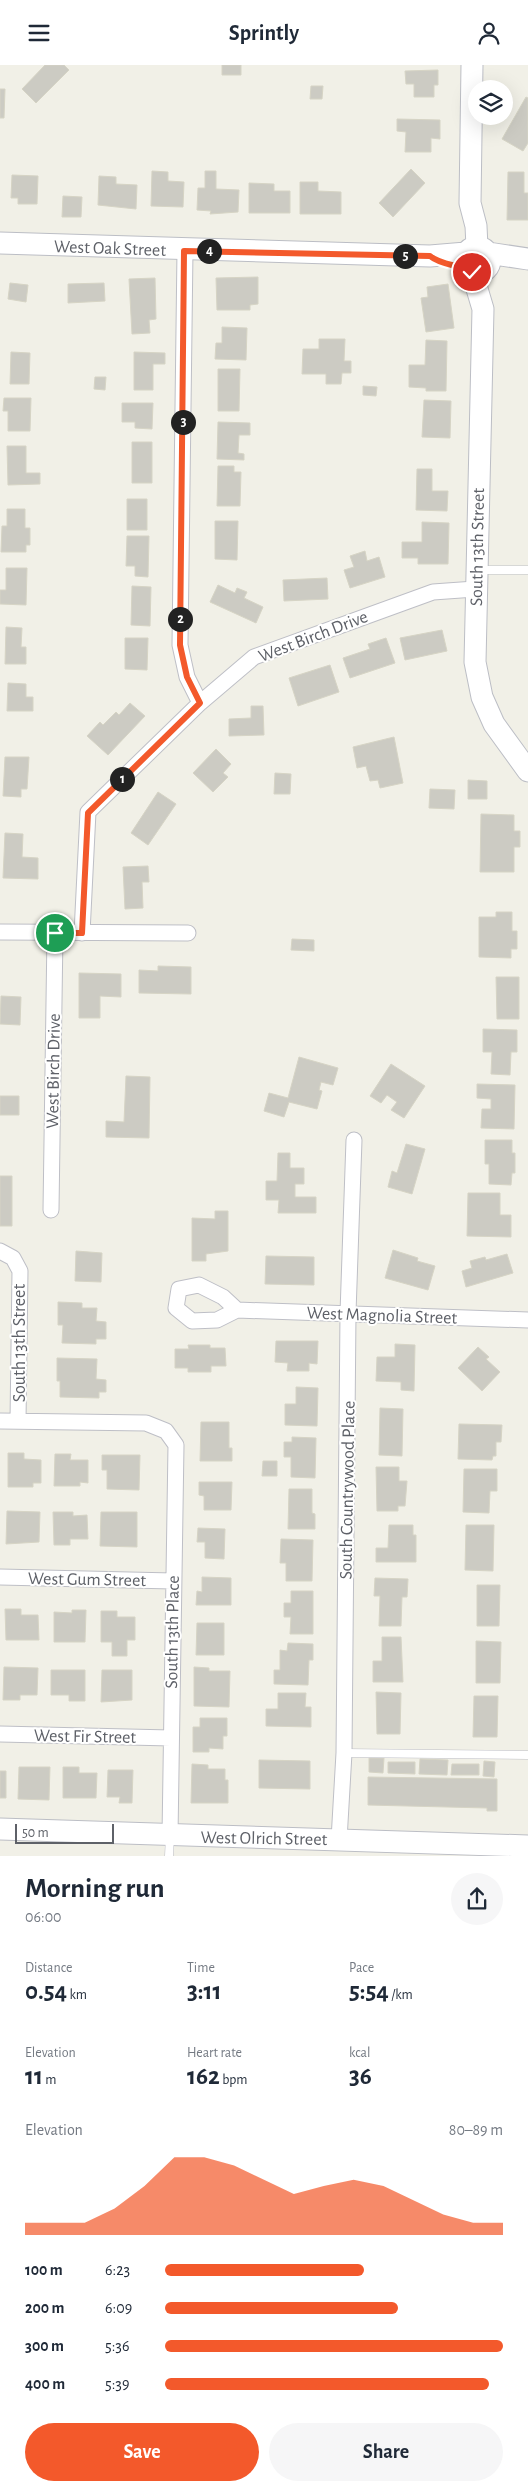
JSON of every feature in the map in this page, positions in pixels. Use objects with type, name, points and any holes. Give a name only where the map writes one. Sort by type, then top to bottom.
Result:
[{"type":"street","name":"South 13th Street","points":[[472,65],[470,203],[476,226],[476,260],[483,309],[475,662],[482,697],[494,724],[528,771]]},
{"type":"street","name":"West Oak Street","points":[[0,243],[184,251],[430,256],[476,260],[524,259]]},
{"type":"street","points":[[184,251],[180,645],[187,677],[200,703]]},
{"type":"street","name":"West Birch Drive","points":[[82,933],[88,813],[200,703],[254,657],[433,592],[476,580]]},
{"type":"street","points":[[0,933],[188,933]]},
{"type":"street","name":"West Birch Drive","points":[[50,1210],[55,933]]},
{"type":"street","name":"South Countrywood Place","points":[[340,1840],[344,1753],[348,1313],[354,1140]]},
{"type":"street","name":"South 13th Street","points":[[0,1251],[13,1258],[20,1271],[18,1421]]},
{"type":"street","name":"West Magnolia Street","points":[[237,1311],[528,1320]]},
{"type":"street","points":[[0,1421],[18,1421]]},
{"type":"street","name":"South 13th Place","points":[[18,1421],[146,1423],[166,1431],[176,1445],[169,1846]]},
{"type":"street","name":"West Gum Street","points":[[0,1577],[173,1581]]},
{"type":"street","name":"West Fir Street","points":[[0,1735],[171,1739]]},
{"type":"street","name":"West Olrich Street","points":[[0,1829],[169,1846],[340,1840],[528,1846]]},
{"type":"lane","points":[[476,580],[528,570]]},
{"type":"lane","points":[[344,1753],[528,1755]]},
{"type":"building","points":[[45,65],[64,65],[69,70],[36,103],[22,89]]},
{"type":"building","points":[[222,65],[241,65],[241,75],[222,75]]},
{"type":"building","points":[[438,70],[438,85],[434,85],[434,97],[414,97],[414,84],[406,84],[405,71]]},
{"type":"building","points":[[311,86],[323,86],[322,99],[310,99]]},
{"type":"building","points":[[0,89],[5,89],[4,118],[0,118]]},
{"type":"building","points":[[526,97],[528,98],[528,143],[523,151],[502,139],[510,125],[513,125],[513,120]]},
{"type":"building","points":[[397,119],[440,120],[440,139],[431,138],[431,152],[405,152],[406,132],[397,131]]},
{"type":"building","points":[[411,169],[425,183],[393,217],[379,203]]},
{"type":"building","points":[[152,171],[168,172],[168,181],[184,182],[183,207],[151,206]]},
{"type":"building","points":[[205,171],[216,171],[216,189],[239,190],[238,212],[210,214],[211,211],[197,210],[198,188],[205,188]]},
{"type":"building","points":[[508,172],[524,172],[524,193],[528,193],[528,220],[507,220]]},
{"type":"building","points":[[12,175],[38,176],[37,204],[18,204],[18,198],[11,198]]},
{"type":"building","points":[[99,176],[116,177],[116,184],[137,185],[136,209],[98,205]]},
{"type":"building","points":[[300,182],[318,182],[318,191],[341,192],[341,214],[300,214]]},
{"type":"building","points":[[249,183],[274,184],[274,191],[290,191],[290,213],[249,213]]},
{"type":"building","points":[[63,196],[82,197],[81,217],[62,217]]},
{"type":"building","points":[[258,277],[258,304],[250,305],[250,310],[217,310],[216,278]]},
{"type":"building","points":[[155,278],[156,319],[149,320],[150,333],[132,334],[129,279]]},
{"type":"building","points":[[10,283],[28,285],[26,302],[8,299]]},
{"type":"building","points":[[104,283],[105,301],[68,303],[68,284]]},
{"type":"building","points":[[448,284],[454,328],[426,332],[421,298],[428,297],[427,287]]},
{"type":"building","points":[[222,327],[247,328],[246,360],[215,359],[216,343],[222,343]]},
{"type":"building","points":[[319,339],[345,339],[344,361],[351,361],[351,373],[342,373],[341,384],[326,384],[326,374],[302,374],[303,349],[319,349]]},
{"type":"building","points":[[426,340],[447,341],[446,391],[426,391],[426,388],[409,387],[409,365],[425,365]]},
{"type":"building","points":[[11,352],[30,353],[29,384],[10,384]]},
{"type":"building","points":[[134,352],[165,353],[165,364],[153,364],[153,390],[134,390]]},
{"type":"building","points":[[218,369],[240,369],[239,411],[218,411]]},
{"type":"building","points":[[95,377],[106,377],[105,390],[94,389]]},
{"type":"building","points":[[363,386],[377,387],[376,396],[363,395]]},
{"type":"building","points":[[4,398],[31,398],[30,431],[8,431],[8,411],[3,411]]},
{"type":"building","points":[[424,400],[451,401],[450,438],[422,437]]},
{"type":"building","points":[[122,403],[153,403],[152,429],[135,428],[135,422],[122,422]]},
{"type":"building","points":[[218,422],[250,423],[250,435],[239,435],[238,453],[244,454],[244,460],[217,459]]},
{"type":"building","points":[[132,442],[152,442],[152,483],[132,483]]},
{"type":"building","points":[[7,446],[26,446],[26,473],[40,473],[40,484],[8,485]]},
{"type":"building","points":[[218,466],[234,466],[234,472],[241,472],[240,506],[217,506]]},
{"type":"building","points":[[417,469],[432,469],[432,491],[448,491],[447,511],[416,510]]},
{"type":"building","points":[[127,499],[147,499],[147,530],[127,530]]},
{"type":"building","points":[[7,509],[25,509],[25,528],[30,528],[30,545],[26,545],[26,552],[1,552],[2,526],[7,526]]},
{"type":"building","points":[[215,521],[238,521],[237,560],[215,559]]},
{"type":"building","points":[[422,522],[449,523],[448,564],[418,564],[418,558],[402,558],[402,542],[422,542]]},
{"type":"building","points":[[127,536],[149,536],[148,577],[135,576],[135,566],[126,566]]},
{"type":"building","points":[[365,551],[367,561],[379,557],[385,577],[350,588],[344,570],[354,567],[350,556]]},
{"type":"building","points":[[6,568],[27,568],[26,605],[0,604],[0,590],[6,590]]},
{"type":"building","points":[[327,578],[328,599],[284,601],[283,580]]},
{"type":"building","points":[[218,585],[235,593],[237,588],[247,592],[244,598],[263,607],[256,623],[210,602]]},
{"type":"building","points":[[132,586],[151,587],[150,626],[131,625]]},
{"type":"building","points":[[6,627],[22,628],[21,647],[26,647],[26,664],[5,664]]},
{"type":"building","points":[[442,630],[447,651],[405,660],[400,638]]},
{"type":"building","points":[[125,638],[148,638],[147,670],[125,669]]},
{"type":"building","points":[[386,638],[395,663],[350,678],[343,658],[370,649],[368,644]]},
{"type":"building","points":[[330,665],[339,692],[298,706],[289,678]]},
{"type":"building","points":[[8,683],[26,684],[26,697],[33,697],[33,711],[7,711]]},
{"type":"building","points":[[130,703],[145,716],[108,755],[87,736],[100,722],[103,725],[116,712],[119,715]]},
{"type":"building","points":[[251,706],[263,706],[264,735],[229,736],[229,719],[251,718]]},
{"type":"building","points":[[394,737],[403,783],[380,788],[378,780],[370,781],[366,766],[357,768],[353,747]]},
{"type":"building","points":[[216,749],[231,764],[223,773],[228,777],[213,792],[193,773]]},
{"type":"building","points":[[5,757],[29,757],[27,789],[21,789],[21,797],[3,796]]},
{"type":"building","points":[[275,773],[291,774],[290,794],[274,794]]},
{"type":"building","points":[[468,780],[487,781],[487,799],[468,799]]},
{"type":"building","points":[[430,789],[455,790],[454,809],[429,808]]},
{"type":"building","points":[[158,792],[176,804],[148,845],[131,833]]},
{"type":"building","points":[[481,814],[514,815],[514,831],[520,831],[520,847],[514,847],[514,872],[480,872]]},
{"type":"building","points":[[5,833],[23,834],[22,857],[38,858],[38,879],[3,878]]},
{"type":"building","points":[[148,866],[149,882],[142,882],[143,908],[125,909],[123,867]]},
{"type":"building","points":[[496,912],[512,912],[512,931],[517,931],[517,949],[511,949],[511,958],[479,957],[479,917],[496,917]]},
{"type":"building","points":[[292,939],[314,940],[314,951],[291,950]]},
{"type":"building","points":[[158,966],[191,967],[191,994],[139,993],[139,970],[158,971]]},
{"type":"building","points":[[79,973],[121,974],[121,997],[100,996],[100,1018],[79,1018]]},
{"type":"building","points":[[496,977],[519,977],[519,1019],[497,1019]]},
{"type":"building","points":[[1,996],[21,997],[20,1025],[0,1024]]},
{"type":"building","points":[[483,1029],[517,1030],[517,1052],[511,1052],[510,1075],[491,1074],[492,1052],[483,1052]]},
{"type":"building","points":[[299,1057],[338,1068],[333,1085],[321,1082],[319,1090],[322,1091],[317,1109],[289,1102],[284,1117],[264,1111],[269,1093],[288,1098]]},
{"type":"building","points":[[391,1064],[425,1086],[404,1118],[391,1110],[397,1102],[387,1095],[381,1103],[370,1096]]},
{"type":"building","points":[[126,1076],[150,1077],[149,1138],[106,1137],[106,1121],[124,1122]]},
{"type":"building","points":[[477,1084],[515,1085],[514,1129],[481,1128],[482,1109],[491,1109],[491,1099],[477,1098]]},
{"type":"building","points":[[0,1096],[19,1096],[19,1115],[0,1115]]},
{"type":"building","points":[[485,1140],[512,1140],[512,1153],[515,1153],[515,1173],[512,1173],[511,1185],[489,1184],[489,1164],[485,1164]]},
{"type":"building","points":[[406,1144],[425,1149],[412,1194],[388,1187],[392,1171],[397,1173]]},
{"type":"building","points":[[278,1153],[290,1153],[290,1168],[304,1168],[304,1184],[295,1184],[295,1197],[316,1197],[316,1213],[278,1213],[279,1200],[266,1200],[266,1181],[277,1181]]},
{"type":"building","points":[[0,1176],[12,1176],[12,1226],[0,1226]]},
{"type":"building","points":[[468,1193],[500,1193],[500,1215],[511,1215],[511,1237],[467,1236]]},
{"type":"building","points":[[215,1211],[228,1211],[228,1251],[206,1254],[206,1261],[192,1261],[192,1218],[215,1219]]},
{"type":"building","points":[[393,1250],[418,1258],[417,1261],[435,1266],[428,1290],[385,1278]]},
{"type":"building","points":[[76,1251],[102,1253],[101,1282],[75,1281]]},
{"type":"building","points":[[507,1254],[513,1273],[466,1287],[462,1271],[472,1268],[470,1261],[485,1257],[486,1260]]},
{"type":"building","points":[[266,1256],[314,1257],[314,1285],[265,1284]]},
{"type":"building","points":[[58,1302],[82,1303],[82,1308],[97,1308],[96,1321],[106,1322],[106,1339],[96,1339],[96,1344],[62,1343],[63,1325],[58,1325]]},
{"type":"building","points":[[276,1341],[318,1341],[317,1364],[309,1363],[309,1371],[287,1371],[288,1363],[275,1362]]},
{"type":"building","points":[[395,1344],[415,1345],[414,1391],[401,1390],[401,1382],[376,1381],[377,1357],[395,1357]]},
{"type":"building","points":[[188,1345],[210,1345],[210,1348],[225,1348],[226,1366],[211,1366],[211,1372],[188,1372],[188,1368],[175,1368],[175,1349],[189,1349]]},
{"type":"building","points":[[478,1347],[489,1357],[486,1359],[500,1372],[482,1391],[458,1368]]},
{"type":"building","points":[[57,1358],[97,1359],[96,1379],[106,1380],[106,1392],[99,1392],[99,1398],[60,1397],[60,1381],[57,1381]]},
{"type":"building","points":[[296,1387],[318,1388],[317,1426],[285,1425],[285,1404],[296,1404]]},
{"type":"building","points":[[380,1408],[403,1409],[402,1456],[379,1455]]},
{"type":"building","points":[[201,1422],[229,1422],[229,1448],[232,1448],[232,1461],[200,1461]]},
{"type":"building","points":[[459,1424],[502,1425],[501,1442],[496,1442],[496,1456],[493,1456],[492,1460],[458,1459]]},
{"type":"building","points":[[292,1437],[316,1438],[315,1478],[291,1477],[291,1457],[284,1457],[284,1442],[292,1442]]},
{"type":"building","points":[[8,1453],[24,1453],[24,1459],[41,1460],[41,1483],[33,1483],[33,1487],[8,1487]]},
{"type":"building","points":[[55,1454],[71,1454],[70,1460],[88,1460],[88,1483],[80,1482],[80,1486],[54,1486]]},
{"type":"building","points":[[102,1455],[140,1455],[139,1490],[107,1489],[107,1470],[102,1470]]},
{"type":"building","points":[[263,1461],[277,1461],[277,1476],[262,1476]]},
{"type":"building","points":[[376,1467],[399,1467],[399,1481],[407,1481],[405,1506],[398,1506],[398,1511],[377,1511]]},
{"type":"building","points":[[464,1469],[497,1469],[497,1491],[490,1491],[489,1513],[463,1512]]},
{"type":"building","points":[[199,1482],[232,1482],[231,1510],[204,1510],[204,1496],[199,1495]]},
{"type":"building","points":[[289,1489],[312,1489],[312,1513],[315,1514],[315,1529],[288,1529]]},
{"type":"building","points":[[7,1511],[40,1512],[39,1542],[6,1544]]},
{"type":"building","points":[[53,1512],[73,1512],[73,1516],[87,1515],[88,1539],[70,1539],[70,1545],[54,1545]]},
{"type":"building","points":[[101,1512],[137,1512],[137,1547],[100,1546]]},
{"type":"building","points":[[389,1525],[413,1525],[413,1535],[416,1535],[416,1562],[376,1562],[376,1548],[388,1548]]},
{"type":"building","points":[[466,1525],[494,1525],[493,1571],[465,1570]]},
{"type":"building","points":[[198,1528],[225,1529],[224,1559],[205,1558],[205,1542],[197,1542]]},
{"type":"building","points":[[281,1539],[313,1540],[312,1581],[286,1581],[286,1563],[280,1563]]},
{"type":"building","points":[[202,1577],[231,1578],[231,1605],[196,1605],[197,1591],[202,1592]]},
{"type":"building","points":[[375,1578],[408,1579],[407,1597],[402,1597],[401,1626],[379,1626],[380,1596],[374,1596]]},
{"type":"building","points":[[477,1585],[500,1585],[499,1626],[477,1626]]},
{"type":"building","points":[[291,1591],[313,1591],[313,1634],[290,1634],[291,1617],[284,1617],[284,1603],[291,1603]]},
{"type":"building","points":[[5,1609],[21,1609],[21,1615],[38,1615],[39,1640],[6,1640]]},
{"type":"building","points":[[72,1610],[86,1610],[85,1642],[54,1642],[54,1612],[72,1613]]},
{"type":"building","points":[[101,1611],[117,1611],[117,1617],[135,1617],[135,1640],[127,1640],[127,1656],[112,1656],[112,1642],[101,1642]]},
{"type":"building","points":[[197,1623],[224,1623],[224,1655],[196,1655]]},
{"type":"building","points":[[382,1637],[401,1637],[403,1682],[373,1682],[373,1661],[382,1661]]},
{"type":"building","points":[[476,1641],[501,1642],[500,1683],[476,1683]]},
{"type":"building","points":[[288,1643],[313,1644],[313,1660],[309,1660],[308,1685],[274,1684],[274,1670],[280,1670],[280,1650],[287,1651]]},
{"type":"building","points":[[4,1667],[38,1668],[37,1695],[20,1695],[20,1700],[3,1700]]},
{"type":"building","points":[[194,1667],[209,1668],[209,1671],[230,1671],[229,1707],[194,1706]]},
{"type":"building","points":[[51,1670],[85,1670],[85,1701],[69,1701],[69,1695],[51,1695]]},
{"type":"building","points":[[102,1670],[132,1670],[132,1700],[101,1702]]},
{"type":"building","points":[[376,1692],[401,1693],[400,1734],[377,1734]]},
{"type":"building","points":[[278,1693],[306,1693],[305,1707],[311,1707],[311,1727],[266,1726],[266,1709],[278,1709]]},
{"type":"building","points":[[474,1696],[498,1696],[497,1737],[473,1737]]},
{"type":"building","points":[[200,1718],[227,1718],[227,1736],[223,1736],[223,1749],[209,1748],[209,1752],[193,1752],[193,1727],[200,1727]]},
{"type":"building","points":[[369,1758],[384,1758],[383,1773],[369,1772]]},
{"type":"building","points":[[420,1759],[448,1760],[447,1775],[419,1774]]},
{"type":"building","points":[[259,1760],[310,1761],[310,1789],[259,1788]]},
{"type":"building","points":[[484,1761],[495,1762],[494,1777],[483,1776]]},
{"type":"building","points":[[388,1762],[415,1762],[415,1774],[388,1773]]},
{"type":"building","points":[[192,1764],[208,1765],[208,1769],[225,1769],[225,1780],[228,1780],[228,1803],[191,1803]]},
{"type":"building","points":[[452,1764],[479,1764],[479,1775],[451,1775]]},
{"type":"building","points":[[19,1767],[50,1767],[49,1800],[18,1799]]},
{"type":"building","points":[[63,1767],[79,1767],[79,1773],[97,1773],[96,1798],[63,1798]]},
{"type":"building","points":[[108,1770],[133,1770],[132,1803],[119,1803],[120,1797],[107,1797]]},
{"type":"building","points":[[0,1771],[6,1771],[6,1798],[0,1798]]},
{"type":"building","points":[[368,1777],[497,1779],[497,1811],[487,1811],[487,1808],[368,1805]]},
{"type":"route","points":[[55,933],[82,933],[88,813],[200,703],[187,677],[180,645],[184,251],[430,256],[437,262],[466,267],[472,272]]}]
